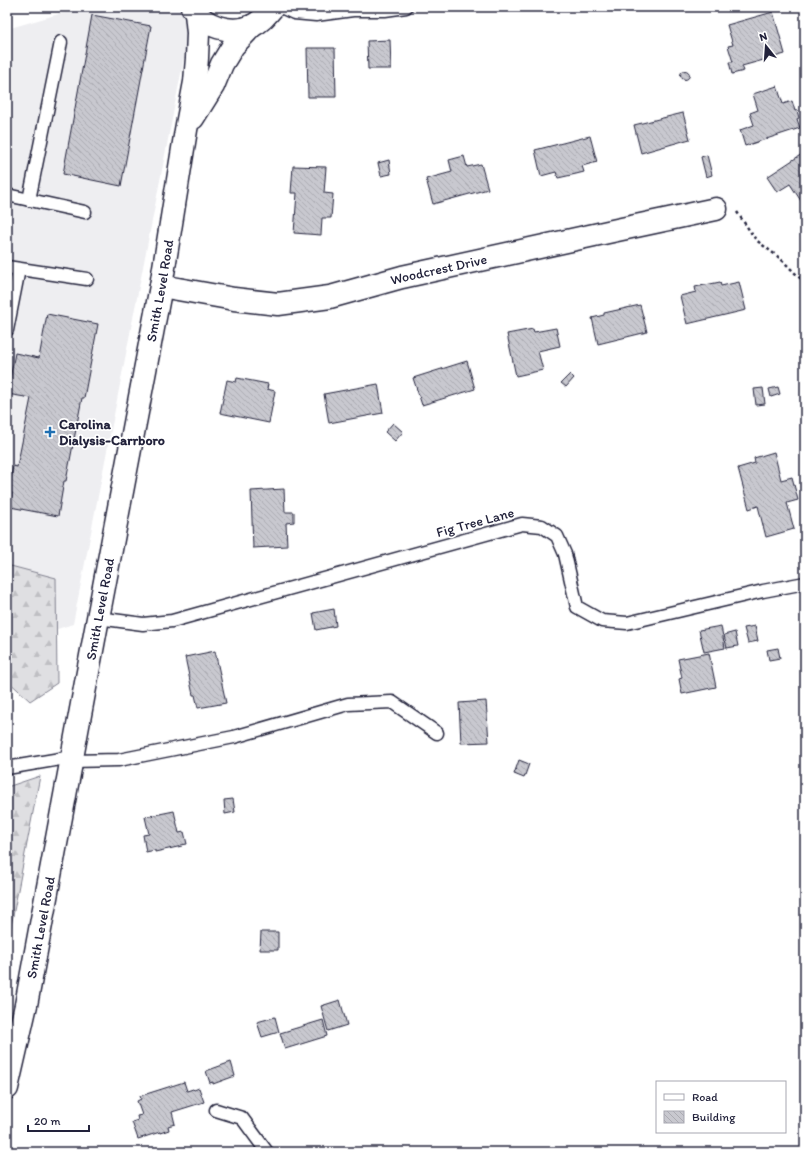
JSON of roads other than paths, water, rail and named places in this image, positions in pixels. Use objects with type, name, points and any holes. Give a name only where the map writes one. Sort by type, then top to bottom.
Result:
[{"type":"main road","name":"Smith Level Road","points":[[186,130],[212,86],[222,64],[233,46],[252,26],[265,17],[273,7]]},
{"type":"main road","name":"Smith Level Road","points":[[7,1088],[26,1004],[161,286],[198,58],[198,33],[194,10]]},
{"type":"main road","points":[[194,10],[207,23],[221,29],[237,30],[252,26]]},
{"type":"main road","name":"Woodcrest Drive","points":[[161,286],[234,299],[278,304],[330,297],[402,277],[716,209]]},
{"type":"lane","points":[[281,7],[294,13],[316,15],[353,10],[385,10],[406,7]]},
{"type":"lane","points":[[29,200],[61,42]]},
{"type":"lane","points":[[7,195],[85,212]]},
{"type":"lane","points":[[7,267],[87,279]]},
{"type":"lane","points":[[7,330],[19,269]]},
{"type":"lane","name":"Fig Tree Lane","points":[[98,618],[143,624],[172,621],[522,524],[542,526],[556,536],[565,554],[577,607],[602,621],[626,623],[763,591],[805,583]]},
{"type":"lane","points":[[7,768],[72,759],[119,760],[234,737],[348,704],[392,702],[437,733]]},
{"type":"lane","points":[[216,1110],[242,1118],[267,1152]]},
{"type":"place","name":"Carolina Dialysis-Carrboro","points":[[50,432]]}]
